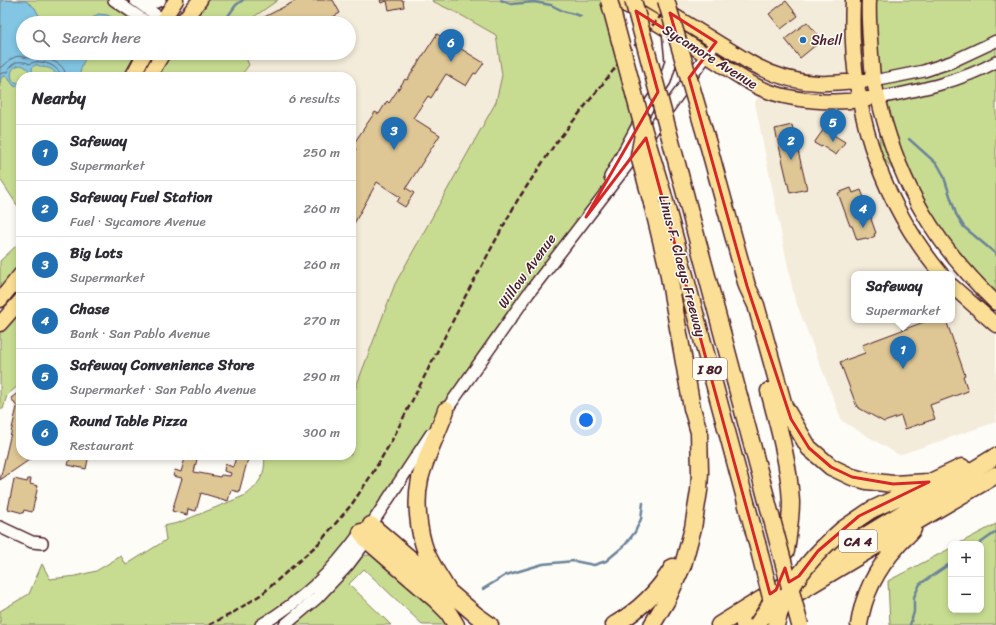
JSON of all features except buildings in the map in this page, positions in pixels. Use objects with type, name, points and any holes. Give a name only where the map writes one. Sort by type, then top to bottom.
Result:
[{"type":"highway","name":"Linus F. Claeys Freeway","points":[[609,0],[757,543],[777,625]]},
{"type":"highway","points":[[666,0],[747,286],[756,305],[784,406],[809,448],[831,467],[852,477],[867,481],[893,484],[929,482]]},
{"type":"highway","name":"Linus F. Claeys Freeway","points":[[633,3],[800,625]]},
{"type":"highway","points":[[644,131],[640,156],[667,264],[692,408],[699,432],[700,479],[696,516],[678,577],[667,600],[652,625]]},
{"type":"highway","points":[[747,286],[746,307],[784,445],[789,476],[791,504],[782,576],[768,608],[757,625]]},
{"type":"highway","points":[[614,625],[624,620],[644,604],[662,585],[674,566],[684,534],[691,500],[694,461],[692,408]]},
{"type":"highway","points":[[446,410],[420,480],[418,509],[421,535],[427,553],[449,592]]},
{"type":"highway","points":[[777,625],[782,605],[803,570],[818,551],[843,529],[871,510],[985,455],[996,453]]},
{"type":"highway","name":"CA 4","points":[[719,625],[996,456]]},
{"type":"highway","name":"CA 4","points":[[744,625],[996,475]]},
{"type":"highway","points":[[859,625],[860,616],[870,586],[885,561],[923,518]]},
{"type":"highway","points":[[366,532],[449,592],[480,619],[490,625]]},
{"type":"highway","points":[[366,532],[448,612],[456,625]]},
{"type":"main road","points":[[167,16],[176,0]]},
{"type":"main road","name":"Sycamore Avenue","points":[[614,0],[633,3],[668,31],[725,68],[761,89],[802,100],[831,102],[859,101],[879,98]]},
{"type":"main road","name":"Sycamore Avenue","points":[[648,0],[749,62],[781,77],[817,83],[874,81]]},
{"type":"main road","points":[[853,0],[852,35],[856,81],[859,101],[870,143],[886,186],[900,214],[938,271]]},
{"type":"main road","points":[[869,0],[868,18],[874,81],[897,159],[911,193],[931,226],[955,259],[996,303]]},
{"type":"main road","points":[[186,16],[195,3]]},
{"type":"main road","points":[[135,72],[141,60]]},
{"type":"main road","points":[[152,72],[159,60]]},
{"type":"main road","points":[[0,300],[16,280]]},
{"type":"main road","points":[[955,289],[996,325]]},
{"type":"main road","points":[[0,324],[16,306]]},
{"type":"street","points":[[114,0],[138,16]]},
{"type":"street","points":[[135,0],[156,16]]},
{"type":"street","points":[[143,0],[156,2],[160,0]]},
{"type":"street","points":[[586,217],[665,81],[671,61],[668,31]]},
{"type":"street","name":"Willow Avenue","points":[[285,625],[317,598],[334,581],[446,410],[528,294],[631,160],[716,42]]},
{"type":"street","name":"Sycamore Avenue","points":[[874,81],[924,71],[995,46]]},
{"type":"street","name":"Sycamore Avenue","points":[[879,98],[942,84],[975,72],[996,62]]},
{"type":"street","points":[[0,527],[32,542],[42,543]]},
{"type":"street","name":"Willow Avenue","points":[[261,625],[311,590],[366,532]]},
{"type":"highlighted area","points":[[636,11],[677,37],[670,13],[716,42],[689,78],[747,286],[791,419],[809,448],[831,467],[852,477],[893,484],[929,482],[859,516],[818,551],[799,576],[789,582],[785,568],[776,590],[770,594],[646,138],[586,217],[658,92]]},
{"type":"shaded area","points":[[278,0],[428,0],[459,14],[496,35],[502,75],[496,102],[395,284],[356,387],[356,72],[244,72],[249,65],[247,60],[356,60],[356,16],[255,16]]},
{"type":"shaded area","points":[[675,0],[853,0],[856,81],[781,77],[669,7]]},
{"type":"shaded area","points":[[761,89],[859,101],[870,143],[939,271],[851,271],[851,323],[955,323],[955,289],[996,325],[996,422],[899,455],[842,421],[794,297],[755,103]]},
{"type":"green space","points":[[0,0],[114,0],[138,16],[16,16],[16,60],[141,60],[135,72],[16,72],[16,203],[0,179]]},
{"type":"green space","points":[[200,0],[278,0],[255,16],[187,16]]},
{"type":"green space","points":[[603,0],[644,131],[639,146],[341,558],[261,625],[0,625],[0,611],[29,594],[42,564],[50,579],[76,576],[96,571],[121,556],[126,565],[166,540],[164,526],[178,523],[246,495],[255,487],[261,478],[265,460],[356,460],[356,387],[395,284],[496,102],[502,75],[496,35],[432,1]]},
{"type":"green space","points":[[864,0],[996,0],[996,302],[948,244],[880,153],[879,98],[866,75],[859,24]]},
{"type":"green space","points":[[159,60],[247,60],[249,65],[244,72],[152,72]]},
{"type":"green space","points":[[16,246],[16,280],[0,300],[0,261]]},
{"type":"green space","points":[[16,306],[16,388],[7,395],[3,409],[0,409],[0,324]]},
{"type":"green space","points":[[996,524],[996,625],[890,625],[888,581],[948,550],[948,613],[984,613],[984,541],[964,541]]},
{"type":"green space","points":[[370,555],[377,557],[421,594],[449,625],[423,625],[364,569],[349,584],[391,625],[285,625],[355,556]]},
{"type":"water","points":[[1,0],[26,1],[35,8],[39,16],[16,16],[16,60],[85,60],[80,72],[55,72],[51,69],[35,65],[32,68],[32,72],[29,72],[21,65],[13,68],[11,73],[13,81],[16,82],[16,86],[5,76],[1,78],[0,83]]},
{"type":"water","points":[[98,14],[109,16],[95,16]]},
{"type":"waterway","points":[[228,16],[236,5],[243,0]]},
{"type":"waterway","points":[[501,0],[511,4],[534,2],[551,5],[563,11],[581,16]]},
{"type":"waterway","points":[[909,139],[938,165],[943,174],[956,214],[964,227],[996,254]]},
{"type":"waterway","points":[[483,589],[506,575],[543,564],[574,561],[594,565],[606,561],[625,545],[635,532],[641,519],[643,503]]},
{"type":"waterway","points":[[983,541],[996,532]]},
{"type":"waterway","points":[[910,625],[914,612],[914,597],[920,584],[948,565]]},
{"type":"railway","points":[[209,625],[231,614],[262,594],[319,543],[352,504],[391,442],[466,295],[517,201],[555,144],[620,62],[675,0]]},
{"type":"place","name":"Shell","points":[[803,40]]},
{"type":"place","name":"Round Table Pizza","points":[[451,62]]},
{"type":"place","name":"Safeway Convenience Store","points":[[833,142]]},
{"type":"place","name":"Big Lots","points":[[394,150]]},
{"type":"place","name":"Safeway Fuel Station","points":[[791,160]]},
{"type":"place","name":"Chase","points":[[863,228]]},
{"type":"place","name":"Safeway","points":[[903,369]]}]
